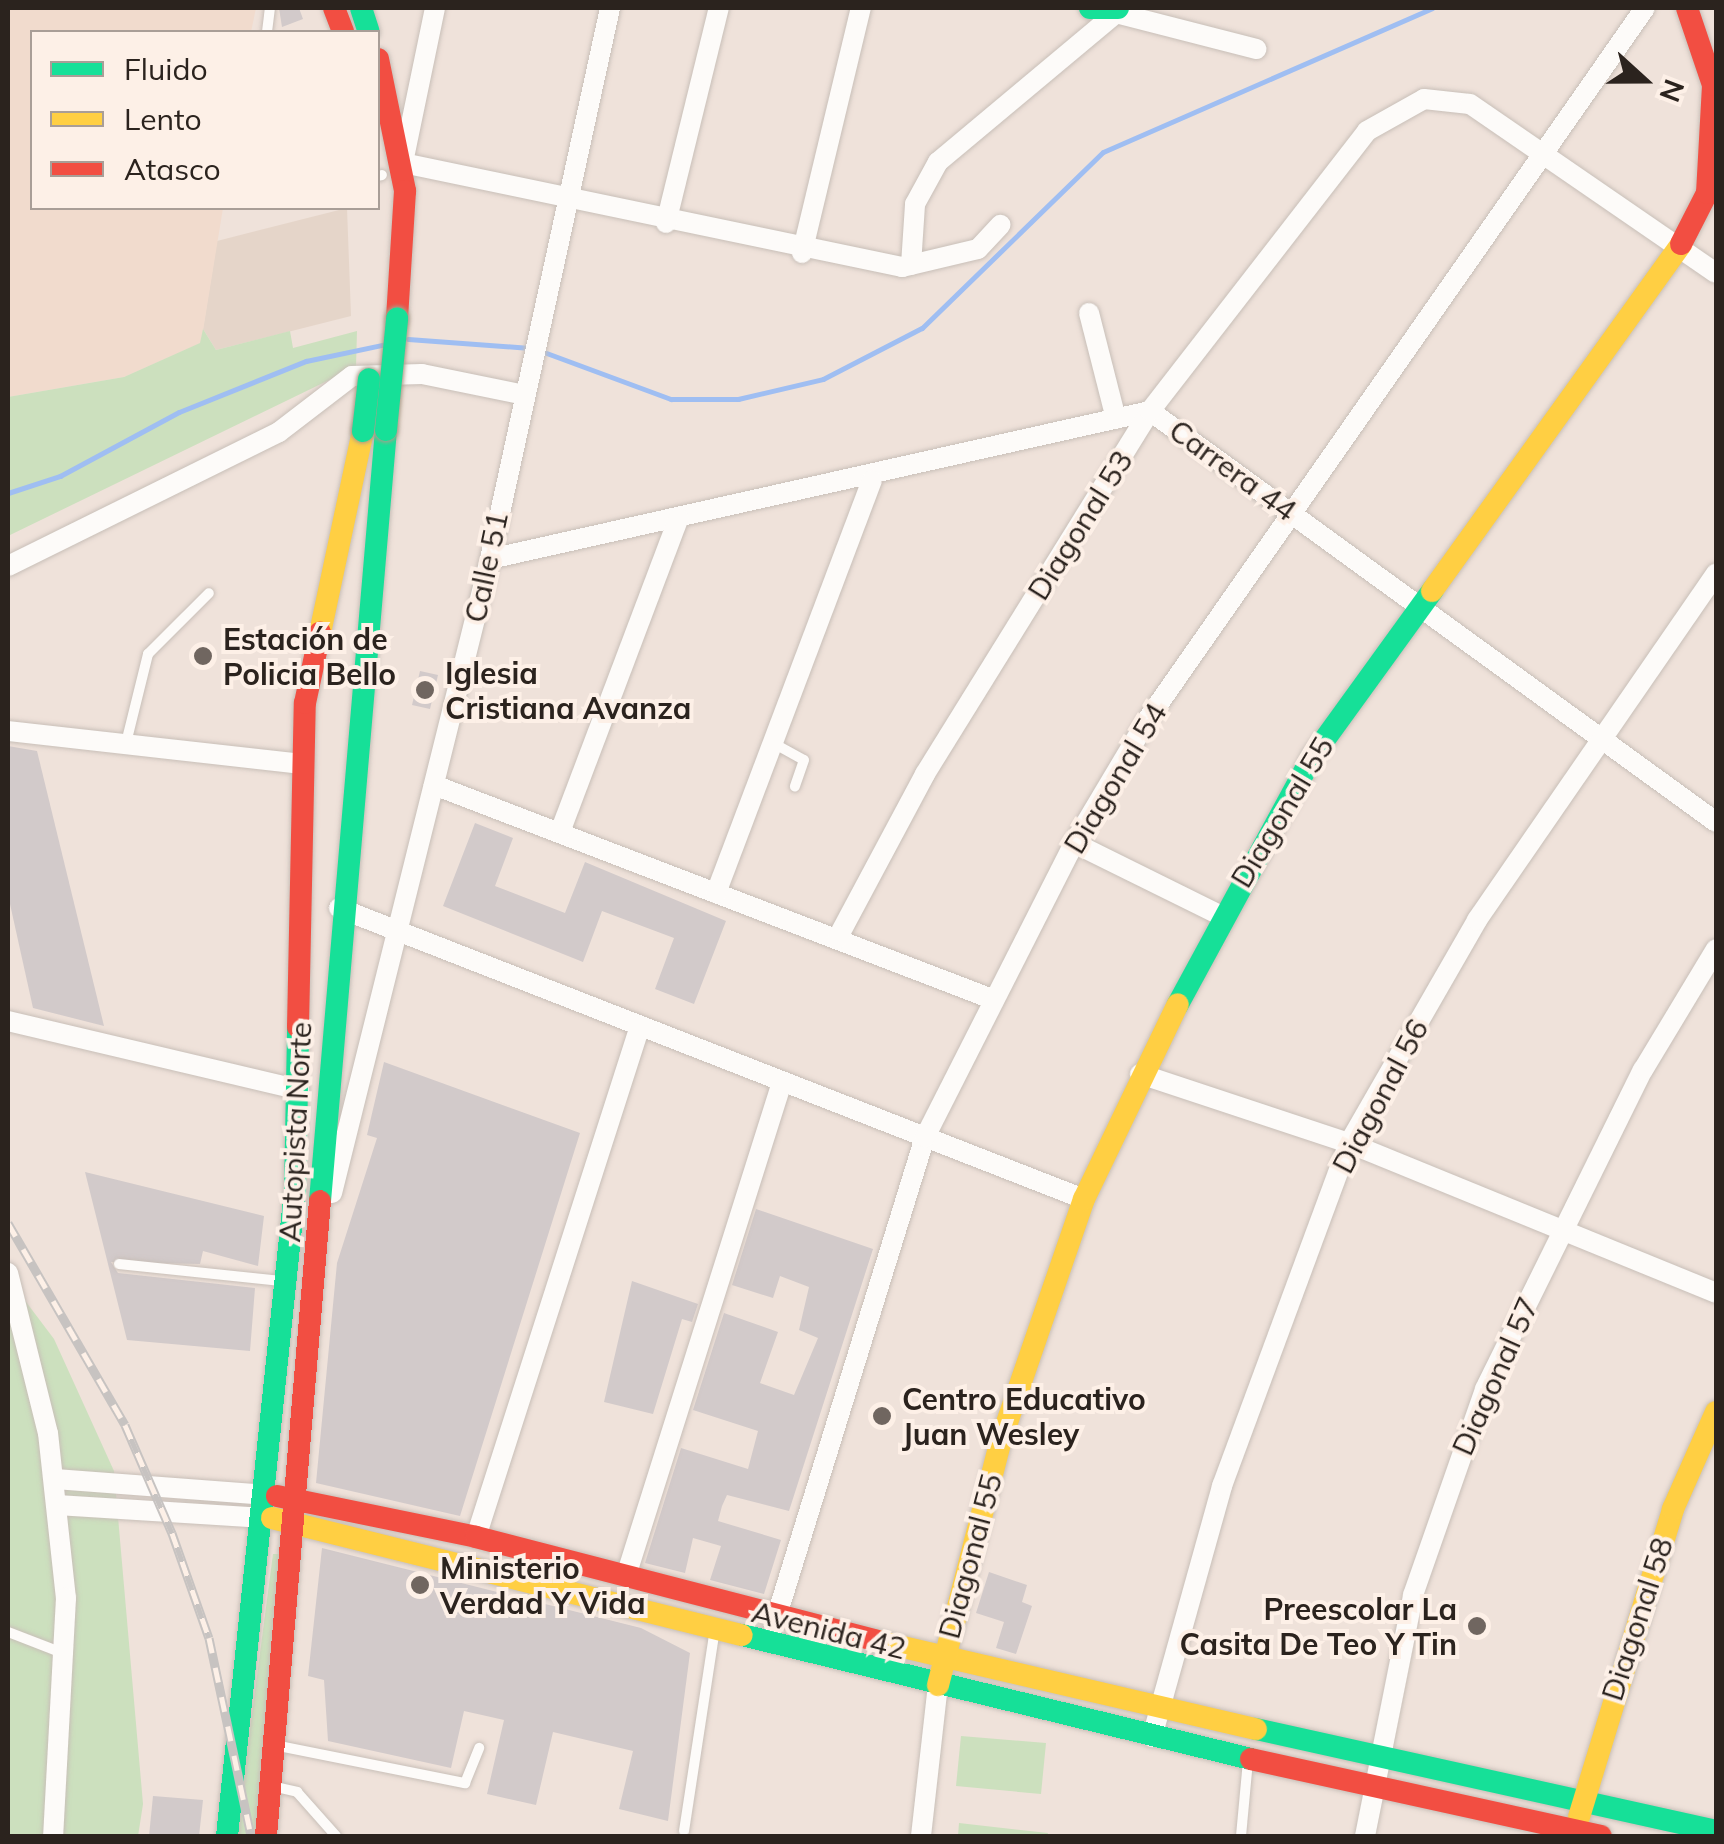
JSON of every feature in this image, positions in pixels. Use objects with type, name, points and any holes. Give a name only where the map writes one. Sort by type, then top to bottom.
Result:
[{"type":"street","points":[[374,430],[403,163],[436,8]]},
{"type":"street","name":"Calle 51","points":[[318,1240],[490,559],[538,306],[610,8]]},
{"type":"street","points":[[666,223],[719,8]]},
{"type":"street","points":[[802,253],[860,8]]},
{"type":"street","points":[[1090,8],[1117,10],[1256,49]]},
{"type":"street","name":"Diagonal 54","points":[[769,1643],[925,1137],[1074,842],[1292,512],[1548,158],[1645,8]]},
{"type":"street","name":"Diagonal 55","points":[[938,1685],[1002,1440],[1084,1199],[1140,1074],[1220,915],[1418,604],[1680,246],[1716,161],[1710,71],[1686,8]]},
{"type":"street","points":[[911,265],[915,204],[938,162],[1117,10]]},
{"type":"street","points":[[380,66],[403,163]]},
{"type":"street","name":"Diagonal 53","points":[[837,939],[926,774],[1150,411],[1368,132],[1424,100],[1470,104],[1548,158]]},
{"type":"street","points":[[1548,158],[1716,273]]},
{"type":"street","points":[[403,163],[802,253],[911,265],[978,249],[1000,224]]},
{"type":"street","points":[[380,176],[387,322]]},
{"type":"street","points":[[1089,313],[1116,420]]},
{"type":"street","points":[[8,566],[279,432],[352,376],[422,374],[520,394]]},
{"type":"street","name":"Carrera 44","points":[[490,559],[872,480],[1150,411],[1418,604],[1594,738],[1716,822]]},
{"type":"street","name":"Autopista Norte","points":[[226,1836],[266,1506],[286,1282],[298,1090],[301,764],[316,638],[374,430]]},
{"type":"street","name":"Autopista Norte","points":[[266,1836],[265,1784],[318,1240],[374,430]]},
{"type":"street","points":[[716,893],[872,480]]},
{"type":"street","points":[[560,832],[678,519]]},
{"type":"street","name":"Diagonal 56","points":[[1152,1737],[1222,1486],[1349,1143],[1594,738],[1716,573]]},
{"type":"street","points":[[8,731],[301,764]]},
{"type":"street","points":[[434,784],[992,999]]},
{"type":"street","points":[[1074,842],[1220,915]]},
{"type":"street","points":[[339,908],[1084,1199]]},
{"type":"street","name":"Diagonal 57","points":[[1365,1836],[1376,1753],[1450,1481],[1560,1234],[1716,949]]},
{"type":"street","points":[[8,1021],[298,1090]]},
{"type":"street","points":[[476,1536],[640,1026]]},
{"type":"street","points":[[1140,1074],[1349,1143],[1560,1234],[1716,1293]]},
{"type":"street","points":[[626,1576],[782,1082]]},
{"type":"street","points":[[8,1272],[58,1506],[66,1654],[52,1836]]},
{"type":"street","name":"Diagonal 58","points":[[1575,1831],[1673,1510],[1716,1412]]},
{"type":"street","name":"Avenida 42","points":[[55,1479],[476,1536],[776,1618],[942,1658],[1716,1832]]},
{"type":"street","name":"Avenida 42","points":[[58,1506],[266,1506]]},
{"type":"street","name":"Avenida 42","points":[[293,1509],[769,1643],[1544,1830],[1601,1836]]},
{"type":"street","points":[[921,1836],[938,1685]]},
{"type":"lane","points":[[126,744],[148,654],[208,594]]},
{"type":"lane","points":[[772,742],[804,760],[794,786]]},
{"type":"lane","points":[[119,1264],[286,1282]]},
{"type":"lane","points":[[684,1830],[715,1627]]},
{"type":"lane","points":[[8,1632],[66,1654]]},
{"type":"lane","points":[[271,1744],[465,1783],[479,1748]]},
{"type":"lane","points":[[1242,1836],[1248,1759]]},
{"type":"lane","points":[[265,1784],[297,1792],[336,1836]]},
{"type":"shaded area","points":[[8,8],[256,8],[251,30],[30,30],[30,210],[223,210],[201,343],[124,377],[8,397]]},
{"type":"shaded area","points":[[347,210],[351,316],[216,350],[203,329],[217,241]]},
{"type":"green space","points":[[203,329],[216,350],[290,331],[293,348],[357,331],[356,367],[8,536],[8,397],[124,377],[200,343]]},
{"type":"green space","points":[[8,1278],[54,1339],[114,1471],[143,1804],[138,1836],[8,1836]]},
{"type":"green space","points":[[273,1554],[282,1554],[260,1836],[236,1836]]},
{"type":"green space","points":[[961,1736],[1046,1743],[1041,1794],[956,1786]]},
{"type":"green space","points":[[959,1823],[1048,1833],[958,1836]]},
{"type":"building","points":[[279,8],[299,8],[303,19],[282,27]]},
{"type":"building","name":"Iglesia Cristiana Avanza","points":[[420,671],[438,675],[430,709],[412,705]]},
{"type":"building","points":[[8,746],[37,751],[104,1026],[33,1008],[8,895]]},
{"type":"building","points":[[475,823],[513,838],[495,886],[565,913],[585,862],[726,921],[694,1004],[655,989],[674,938],[602,911],[583,962],[443,906]]},
{"type":"building","points":[[384,1062],[580,1133],[460,1516],[316,1483],[337,1263],[377,1138],[367,1135]]},
{"type":"building","points":[[85,1172],[264,1216],[258,1266],[203,1251],[200,1264],[111,1262],[118,1273],[255,1288],[250,1351],[127,1340]]},
{"type":"building","points":[[756,1209],[873,1249],[789,1511],[727,1495],[722,1506],[718,1521],[781,1540],[764,1594],[710,1580],[721,1546],[693,1538],[685,1573],[645,1563],[681,1448],[748,1469],[758,1431],[693,1410],[724,1313],[778,1332],[760,1383],[794,1395],[818,1338],[799,1330],[809,1287],[780,1276],[773,1298],[732,1285]]},
{"type":"building","points":[[632,1281],[698,1304],[692,1322],[682,1319],[653,1414],[604,1402]]},
{"type":"building","points":[[322,1548],[641,1628],[690,1653],[668,1821],[619,1809],[633,1751],[553,1732],[536,1805],[487,1794],[504,1720],[464,1711],[451,1768],[328,1741],[324,1680],[308,1676]]},
{"type":"building","points":[[989,1572],[1027,1585],[1022,1602],[1032,1606],[1016,1654],[996,1648],[1004,1622],[976,1613]]},
{"type":"building","points":[[153,1796],[203,1800],[199,1836],[149,1836]]},
{"type":"waterway","points":[[541,351],[671,399],[738,399],[823,379],[922,328],[1103,152],[1432,8]]},
{"type":"waterway","points":[[408,339],[530,348]]},
{"type":"waterway","points":[[8,493],[60,476],[179,412],[306,361],[382,345]]},
{"type":"railway","points":[[8,1223],[125,1425],[172,1533],[209,1638],[251,1836]]},
{"type":"traffic: fast","points":[[361,8],[368,30]]},
{"type":"traffic: fast","points":[[1090,8],[1118,8]]},
{"type":"traffic: fast","points":[[386,430],[397,319]]},
{"type":"traffic: fast","points":[[363,431],[369,379]]},
{"type":"traffic: fast","points":[[320,1201],[386,430]]},
{"type":"traffic: fast","points":[[1178,1004],[1312,757],[1432,591]]},
{"type":"traffic: fast","points":[[227,1836],[295,1190],[298,1027]]},
{"type":"traffic: fast","points":[[742,1635],[1251,1759]]},
{"type":"traffic: fast","points":[[1256,1729],[1716,1831]]},
{"type":"traffic: slow","points":[[1432,591],[1681,244]]},
{"type":"traffic: slow","points":[[320,633],[363,431]]},
{"type":"traffic: slow","points":[[938,1685],[1001,1440],[1084,1199],[1178,1004]]},
{"type":"traffic: slow","points":[[1579,1817],[1673,1509],[1716,1412]]},
{"type":"traffic: slow","points":[[272,1518],[742,1635]]},
{"type":"traffic: slow","points":[[877,1641],[1256,1729]]},
{"type":"traffic: jam","points":[[334,8],[342,30]]},
{"type":"traffic: jam","points":[[1681,244],[1707,193],[1713,85],[1687,8]]},
{"type":"traffic: jam","points":[[380,69],[405,191],[397,319]]},
{"type":"traffic: jam","points":[[298,1027],[305,703],[320,633]]},
{"type":"traffic: jam","points":[[266,1836],[320,1201]]},
{"type":"traffic: jam","points":[[277,1496],[476,1537],[877,1641]]},
{"type":"traffic: jam","points":[[1251,1759],[1601,1836]]},
{"type":"place","name":"Estación de Policia Bello","points":[[203,656]]},
{"type":"place","name":"Iglesia Cristiana Avanza","points":[[425,690]]},
{"type":"place","name":"Centro Educativo Juan Wesley","points":[[882,1416]]},
{"type":"place","name":"Ministerio Verdad Y Vida","points":[[420,1585]]},
{"type":"place","name":"Preescolar La Casita De Teo Y Tin","points":[[1477,1626]]}]
